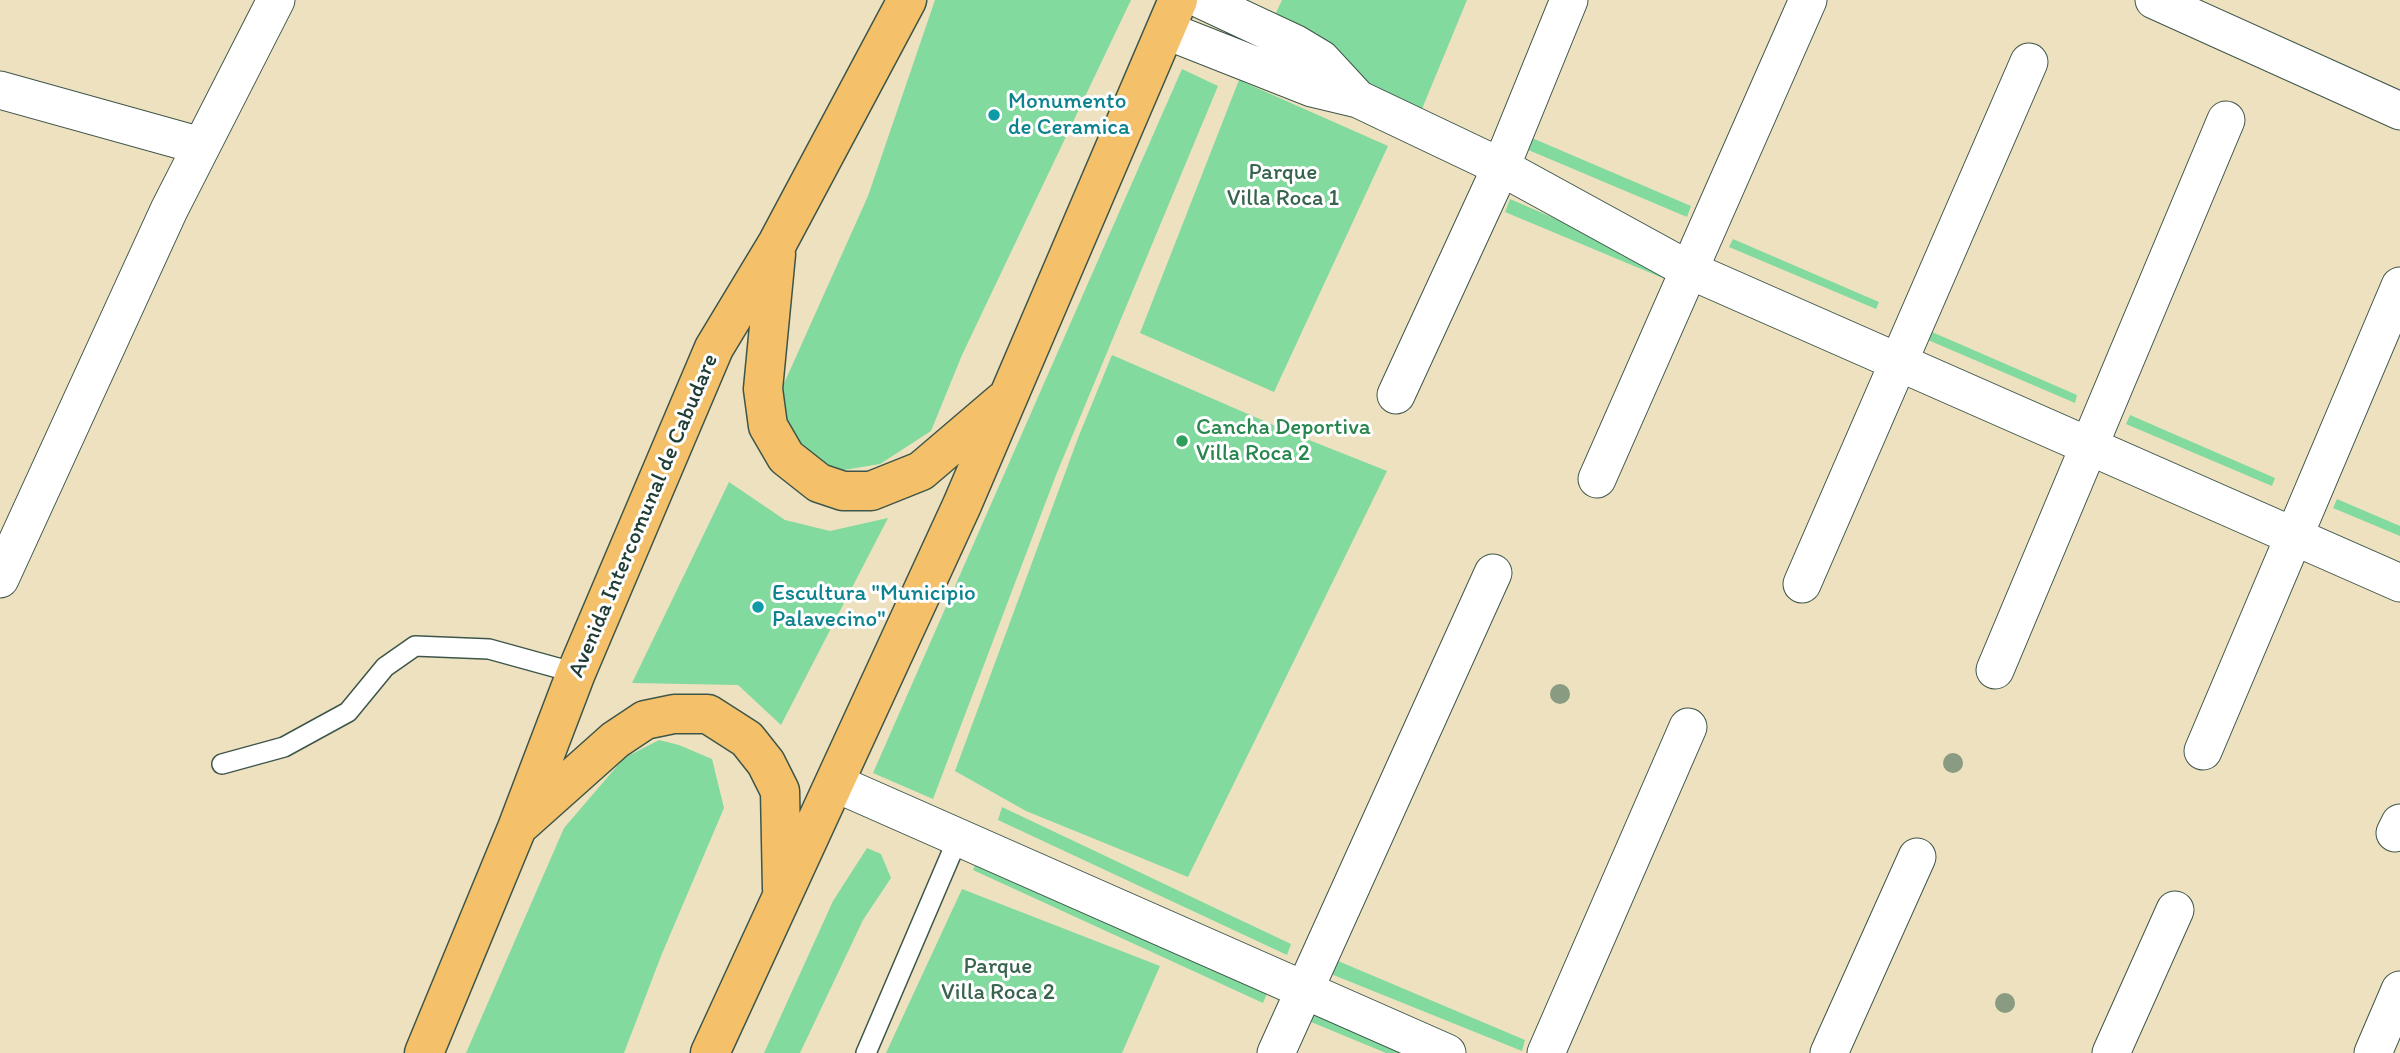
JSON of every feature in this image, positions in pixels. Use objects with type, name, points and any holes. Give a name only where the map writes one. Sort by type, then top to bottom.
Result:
[{"type":"highway","name":"Avenida Intercomunal de Cabudare","points":[[424,1053],[517,828],[576,674],[714,348],[778,242],[907,0]]},
{"type":"highway","points":[[710,1053],[962,505],[1172,15]]},
{"type":"highway","points":[[778,242],[764,389],[768,426],[786,457],[818,483],[843,491],[871,491],[921,471],[1009,397]]},
{"type":"highway","points":[[517,828],[615,740],[645,720],[674,714],[708,715],[747,739],[766,763],[780,791],[782,898]]},
{"type":"street","points":[[0,579],[169,210],[276,0]]},
{"type":"street","points":[[1202,0],[1296,44],[1321,59],[1358,99]]},
{"type":"street","points":[[1396,395],[1501,167],[1569,0]]},
{"type":"street","points":[[1597,479],[1808,0]]},
{"type":"street","points":[[2172,4],[2400,111]]},
{"type":"street","points":[[1172,15],[1301,84],[1358,99],[1501,167],[1689,270],[2400,583]]},
{"type":"street","points":[[1802,584],[2029,62]]},
{"type":"street","points":[[0,90],[201,146]]},
{"type":"street","points":[[1995,670],[2226,120]]},
{"type":"street","points":[[2203,751],[2400,286]]},
{"type":"street","points":[[1276,1053],[1493,573]]},
{"type":"street","points":[[1546,1053],[1688,727]]},
{"type":"street","points":[[835,783],[1447,1053]]},
{"type":"street","points":[[1829,1053],[1917,857]]},
{"type":"street","points":[[2111,1053],[2175,910]]},
{"type":"street","points":[[2373,1053],[2400,990]]},
{"type":"lane","points":[[222,764],[284,747],[348,712],[385,667],[415,646],[489,649],[576,674]]},
{"type":"lane","points":[[866,1053],[958,838]]},
{"type":"green space","points":[[935,0],[1131,0],[962,355],[931,431],[880,464],[838,471],[810,463],[779,412],[782,388],[868,196]]},
{"type":"green space","name":"Parque Villa Roca 1","points":[[1282,0],[1467,0],[1417,121],[1256,55]]},
{"type":"green space","points":[[1182,69],[1218,86],[1056,475],[933,799],[873,773]]},
{"type":"green space","name":"Parque Villa Roca 1","points":[[1239,80],[1388,146],[1274,392],[1140,333]]},
{"type":"green space","points":[[1532,138],[1691,206],[1687,217],[1526,149]]},
{"type":"green space","points":[[1510,199],[1669,268],[1665,279],[1505,212]]},
{"type":"green space","points":[[1733,239],[1879,302],[1876,309],[1729,247]]},
{"type":"green space","points":[[1932,332],[2077,395],[2075,403],[1928,340]]},
{"type":"green space","points":[[1112,355],[1387,471],[1188,877],[1026,811],[955,771],[1078,438]]},
{"type":"green space","points":[[2130,415],[2275,478],[2272,486],[2126,424]]},
{"type":"green space","points":[[729,482],[785,520],[830,531],[888,518],[781,725],[738,685],[632,683]]},
{"type":"green space","points":[[2337,499],[2400,526],[2400,536],[2333,508]]},
{"type":"green space","points":[[659,740],[712,759],[724,808],[661,956],[624,1053],[466,1053],[564,828],[624,758]]},
{"type":"green space","points":[[1002,807],[1291,944],[1287,955],[998,820]]},
{"type":"green space","points":[[867,848],[881,854],[891,878],[863,920],[800,1053],[764,1053],[833,901]]},
{"type":"green space","points":[[978,859],[1268,991],[1263,1003],[973,870]]},
{"type":"green space","name":"Parque Villa Roca 2","points":[[962,889],[1160,966],[1122,1053],[886,1053]]},
{"type":"green space","points":[[1331,958],[1525,1040],[1522,1051],[1326,972]]},
{"type":"green space","points":[[1305,1004],[1421,1053],[1386,1053],[1299,1017]]},
{"type":"place","name":"Monumento de Ceramica","points":[[994,115]]},
{"type":"place","name":"Cancha Deportiva Villa Roca 2","points":[[1182,441]]},
{"type":"place","name":"Escultura \"Municipio Palavecino\"","points":[[758,607]]}]
